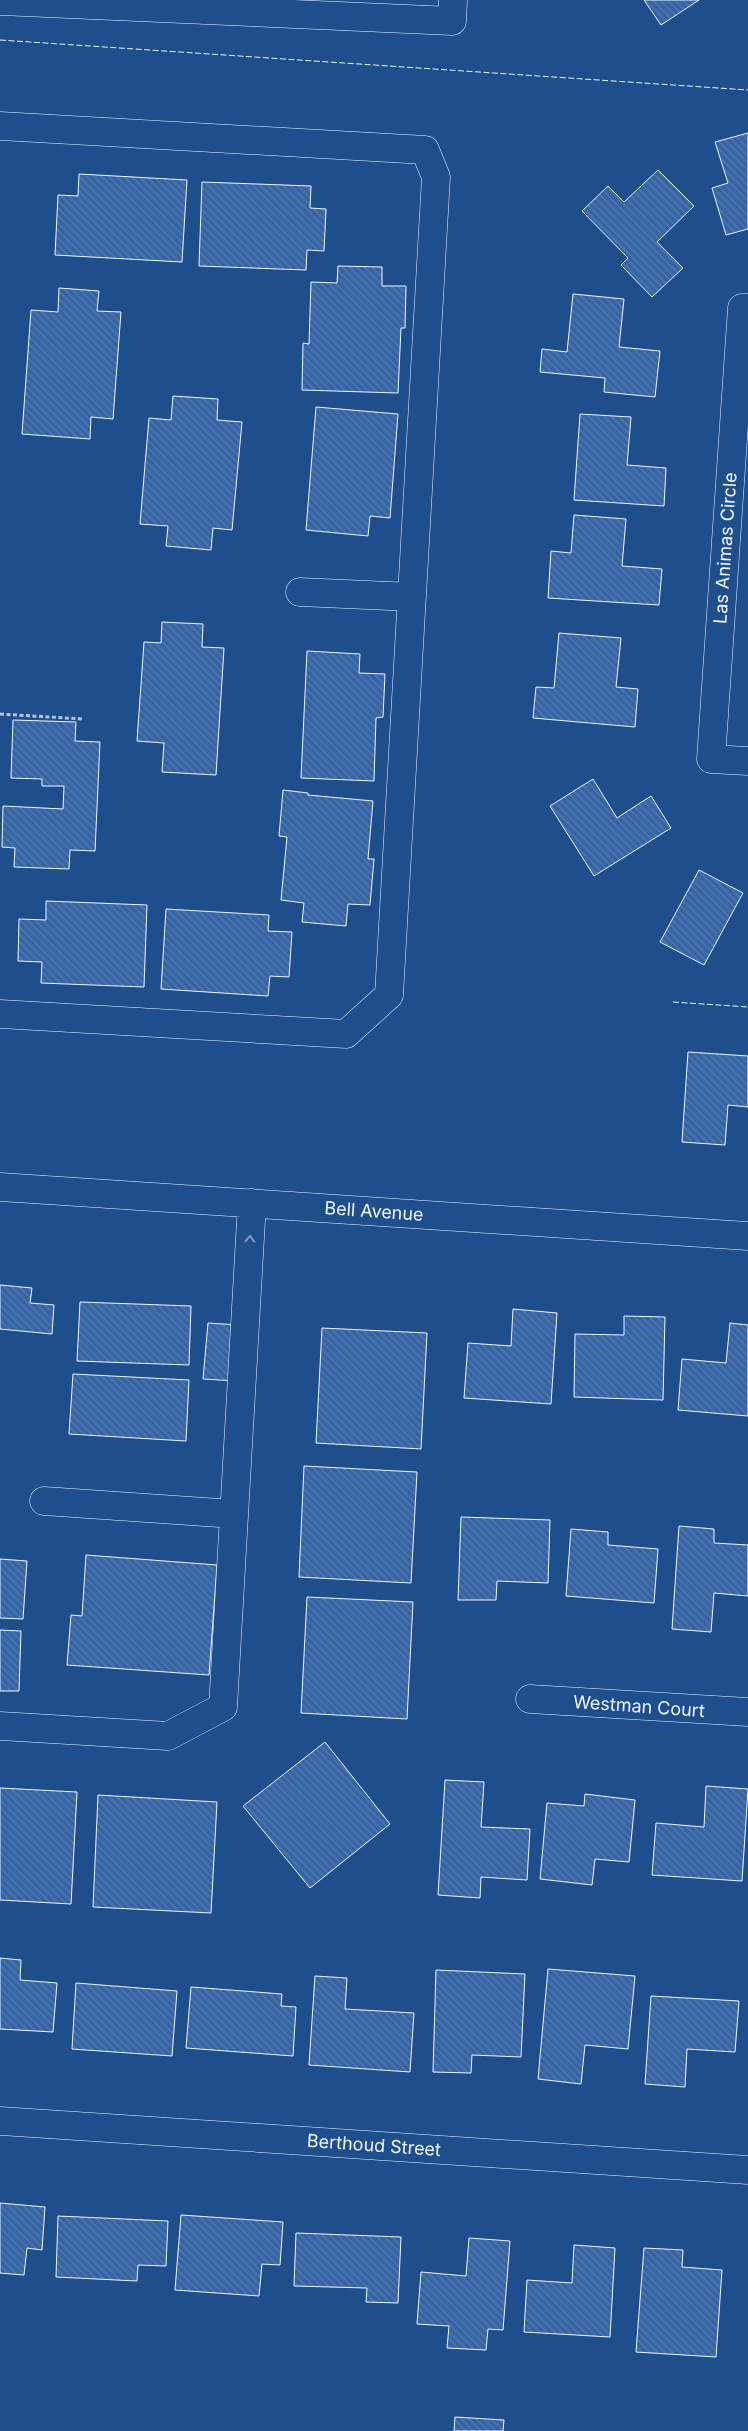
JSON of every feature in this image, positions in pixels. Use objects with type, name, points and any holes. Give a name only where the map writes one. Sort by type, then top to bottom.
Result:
[{"type":"street","points":[[0,1],[452,21],[453,0]]},
{"type":"street","points":[[0,126],[424,150],[436,177],[389,995],[346,1034],[0,1014]]},
{"type":"street","name":"Las Animas Circle","points":[[748,308],[742,308],[711,759],[748,761]]},
{"type":"street","points":[[300,592],[412,597]]},
{"type":"street","name":"Bell Avenue","points":[[0,1186],[748,1236]]},
{"type":"street","points":[[0,1726],[168,1736],[223,1707],[252,1203]]},
{"type":"street","points":[[44,1501],[234,1514]]},
{"type":"street","name":"Westman Court","points":[[530,1699],[748,1712]]},
{"type":"street","name":"Berthoud Street","points":[[0,2121],[748,2170]]},
{"type":"path","points":[[0,714],[83,719]]},
{"type":"building","points":[[644,0],[699,0],[661,25]]},
{"type":"building","points":[[748,133],[748,229],[726,235],[712,188],[728,183],[715,142]]},
{"type":"building","points":[[658,170],[694,206],[657,242],[683,268],[652,297],[621,265],[628,258],[582,211],[608,186],[624,202]]},
{"type":"building","points":[[79,174],[187,180],[182,262],[55,255],[58,195],[78,196]]},
{"type":"building","points":[[202,182],[311,186],[310,208],[326,209],[324,251],[307,250],[306,270],[199,266]]},
{"type":"building","points":[[338,266],[382,267],[382,286],[406,286],[405,328],[401,328],[398,393],[302,390],[303,343],[309,344],[311,282],[337,283]]},
{"type":"building","points":[[59,288],[99,291],[97,311],[121,312],[113,419],[91,417],[90,439],[22,434],[31,310],[58,312]]},
{"type":"building","points":[[573,294],[624,299],[619,347],[660,351],[655,397],[604,392],[605,378],[540,372],[542,349],[567,352]]},
{"type":"building","points":[[173,396],[218,399],[217,420],[242,422],[232,530],[213,528],[211,550],[166,546],[168,526],[140,524],[149,418],[171,420]]},
{"type":"building","points":[[316,407],[398,414],[390,518],[370,516],[368,536],[306,530]]},
{"type":"building","points":[[580,414],[631,417],[627,465],[666,468],[664,506],[574,500]]},
{"type":"building","points":[[574,515],[626,519],[622,566],[662,569],[659,605],[548,598],[551,551],[571,553]]},
{"type":"building","points":[[162,622],[203,624],[202,647],[224,648],[216,775],[162,772],[164,743],[137,741],[144,642],[161,643]]},
{"type":"building","points":[[559,633],[621,638],[616,687],[638,689],[635,727],[533,718],[536,687],[554,688]]},
{"type":"building","points":[[307,651],[360,654],[359,673],[385,674],[383,717],[376,718],[374,781],[301,778]]},
{"type":"building","points":[[13,720],[76,722],[75,741],[100,742],[95,851],[70,850],[69,869],[14,867],[15,848],[2,847],[3,806],[63,809],[64,786],[42,786],[42,779],[11,778]]},
{"type":"building","points":[[593,779],[617,818],[651,796],[671,828],[594,876],[550,806]]},
{"type":"building","points":[[283,790],[308,793],[308,795],[373,801],[368,859],[374,859],[370,905],[348,904],[346,926],[302,922],[304,903],[281,900],[287,837],[279,836]]},
{"type":"building","points":[[699,870],[743,893],[704,965],[660,942]]},
{"type":"building","points":[[46,901],[147,905],[144,987],[41,983],[42,962],[18,961],[19,919],[46,920]]},
{"type":"building","points":[[166,909],[269,915],[268,931],[292,932],[289,977],[270,976],[268,996],[161,989]]},
{"type":"building","points":[[688,1052],[748,1056],[748,1107],[728,1105],[725,1145],[682,1142]]},
{"type":"building","points":[[0,1285],[32,1288],[30,1303],[54,1305],[52,1334],[0,1329]]},
{"type":"building","points":[[80,1302],[191,1306],[189,1365],[77,1361]]},
{"type":"building","points":[[513,1309],[557,1313],[551,1404],[464,1398],[468,1343],[511,1346]]},
{"type":"building","points":[[624,1316],[665,1317],[663,1400],[574,1397],[575,1334],[624,1335]]},
{"type":"building","points":[[208,1323],[239,1325],[235,1381],[203,1379]]},
{"type":"building","points":[[730,1323],[748,1325],[748,1416],[678,1410],[682,1359],[726,1363]]},
{"type":"building","points":[[322,1328],[427,1333],[421,1449],[316,1443]]},
{"type":"building","points":[[73,1374],[189,1380],[186,1441],[69,1434]]},
{"type":"building","points":[[304,1466],[417,1472],[411,1583],[299,1577]]},
{"type":"building","points":[[461,1517],[550,1520],[548,1583],[497,1581],[496,1600],[458,1600]]},
{"type":"building","points":[[679,1526],[714,1529],[714,1543],[748,1545],[748,1596],[714,1593],[711,1632],[672,1629]]},
{"type":"building","points":[[571,1529],[608,1532],[608,1545],[658,1549],[654,1603],[566,1596]]},
{"type":"building","points":[[86,1555],[217,1565],[209,1675],[67,1665],[71,1615],[82,1616]]},
{"type":"building","points":[[0,1559],[27,1561],[23,1619],[0,1618]]},
{"type":"building","points":[[307,1597],[413,1602],[407,1719],[301,1713]]},
{"type":"building","points":[[0,1630],[21,1631],[19,1691],[0,1691]]},
{"type":"building","points":[[325,1742],[390,1824],[310,1888],[243,1806]]},
{"type":"building","points":[[445,1780],[484,1782],[481,1827],[530,1829],[527,1880],[481,1877],[480,1898],[438,1895]]},
{"type":"building","points":[[706,1786],[748,1789],[742,1881],[652,1875],[656,1823],[704,1827]]},
{"type":"building","points":[[0,1788],[77,1792],[71,1904],[0,1900]]},
{"type":"building","points":[[585,1794],[635,1800],[629,1862],[595,1859],[592,1885],[540,1879],[547,1803],[584,1806]]},
{"type":"building","points":[[98,1795],[217,1802],[211,1913],[93,1907]]},
{"type":"building","points":[[0,1958],[21,1960],[20,1980],[57,1983],[53,2032],[0,2029]]},
{"type":"building","points":[[548,1969],[635,1976],[628,2049],[585,2045],[581,2084],[538,2079]]},
{"type":"building","points":[[436,1970],[525,1974],[521,2057],[472,2055],[471,2073],[433,2072]]},
{"type":"building","points":[[315,1976],[347,1978],[345,2009],[414,2013],[410,2072],[309,2065]]},
{"type":"building","points":[[76,1983],[177,1991],[172,2056],[72,2049]]},
{"type":"building","points":[[191,1987],[282,1994],[281,2006],[296,2007],[293,2056],[186,2048]]},
{"type":"building","points":[[651,1996],[739,2001],[735,2052],[687,2049],[685,2087],[645,2084]]},
{"type":"building","points":[[0,2203],[45,2207],[42,2250],[27,2248],[24,2275],[0,2273]]},
{"type":"building","points":[[181,2215],[283,2222],[280,2265],[262,2264],[259,2296],[175,2290]]},
{"type":"building","points":[[58,2216],[168,2221],[166,2266],[138,2265],[137,2281],[56,2277]]},
{"type":"building","points":[[296,2233],[401,2237],[398,2303],[366,2302],[367,2288],[294,2286]]},
{"type":"building","points":[[469,2238],[510,2241],[503,2330],[488,2329],[486,2350],[447,2348],[449,2326],[417,2324],[421,2272],[466,2276]]},
{"type":"building","points":[[574,2245],[615,2248],[610,2337],[524,2332],[527,2280],[572,2283]]},
{"type":"building","points":[[644,2248],[683,2250],[682,2267],[722,2270],[716,2357],[636,2352]]},
{"type":"building","points":[[455,2417],[504,2420],[503,2431],[454,2431]]},
{"type":"fence","points":[[0,40],[748,90]]},
{"type":"fence","points":[[673,1002],[748,1007]]}]
